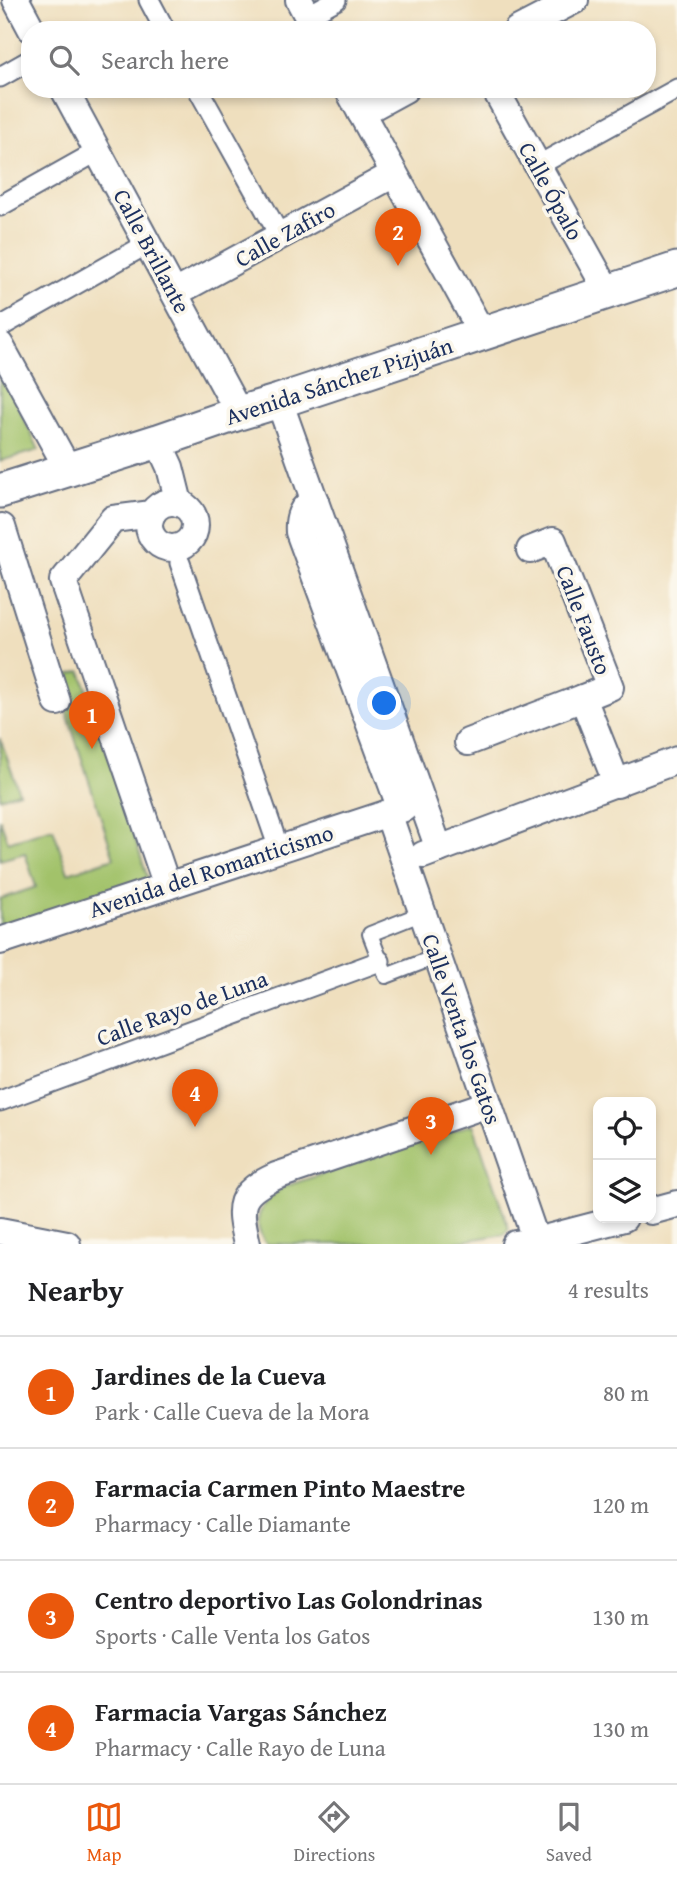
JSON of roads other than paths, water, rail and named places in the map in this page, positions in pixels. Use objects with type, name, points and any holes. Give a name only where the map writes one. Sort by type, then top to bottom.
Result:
[{"type":"street","points":[[16,0],[27,21]]},
{"type":"street","points":[[149,0],[161,21]]},
{"type":"street","points":[[307,15],[336,0]]},
{"type":"street","points":[[534,21],[575,0]]},
{"type":"street","points":[[0,77],[21,65]]},
{"type":"street","points":[[537,166],[677,89]]},
{"type":"street","name":"Calle Brillante","points":[[69,98],[239,413]]},
{"type":"street","points":[[203,98],[280,236]]},
{"type":"street","points":[[353,98],[482,334]]},
{"type":"street","points":[[361,113],[388,98]]},
{"type":"street","name":"Calle Ópalo","points":[[500,98],[608,292]]},
{"type":"street","points":[[0,206],[98,151]]},
{"type":"street","name":"Calle Zafiro","points":[[175,293],[394,174]]},
{"type":"street","points":[[0,327],[149,243]]},
{"type":"street","name":"Avenida Sánchez Pizjuán","points":[[5,490],[677,270]]},
{"type":"street","points":[[0,345],[68,469]]},
{"type":"street","name":"Calle Venta los Gatos","points":[[279,401],[315,501],[404,808],[405,862],[488,1104],[529,1243]]},
{"type":"street","points":[[158,441],[170,467],[179,503]]},
{"type":"street","points":[[5,490],[1,527],[57,702]]},
{"type":"street","points":[[171,502],[187,507],[195,520],[193,535],[182,547],[167,548],[155,541],[149,528],[152,514],[157,508],[171,502]]},
{"type":"street","points":[[152,514],[113,519],[63,581],[167,886]]},
{"type":"street","name":"Calle Fausto","points":[[530,550],[553,541],[610,687],[583,698],[617,784]]},
{"type":"street","points":[[180,563],[279,849]]},
{"type":"street","points":[[468,742],[583,698]]},
{"type":"street","points":[[405,862],[677,760]]},
{"type":"street","name":"Calle Venta los Gatos","points":[[404,808],[439,849]]},
{"type":"street","name":"Avenida del Romanticismo","points":[[0,941],[404,808]]},
{"type":"street","name":"Calle Rayo de Luna","points":[[0,1101],[380,961]]},
{"type":"street","points":[[247,1244],[241,1211],[243,1201],[259,1184],[488,1104]]},
{"type":"street","points":[[656,1210],[677,1204]]},
{"type":"street","points":[[529,1243],[605,1223]]},
{"type":"street","points":[[0,1231],[67,1244]]},
{"type":"lane","points":[[423,913],[370,934],[386,976],[438,956]]},
{"type":"place","name":"Farmacia Carmen Pinto Maestre","points":[[398,266]]},
{"type":"place","name":"Jardines de la Cueva","points":[[92,749]]},
{"type":"place","name":"Farmacia Vargas Sánchez","points":[[195,1127]]},
{"type":"place","name":"Centro deportivo Las Golondrinas","points":[[431,1155]]}]
